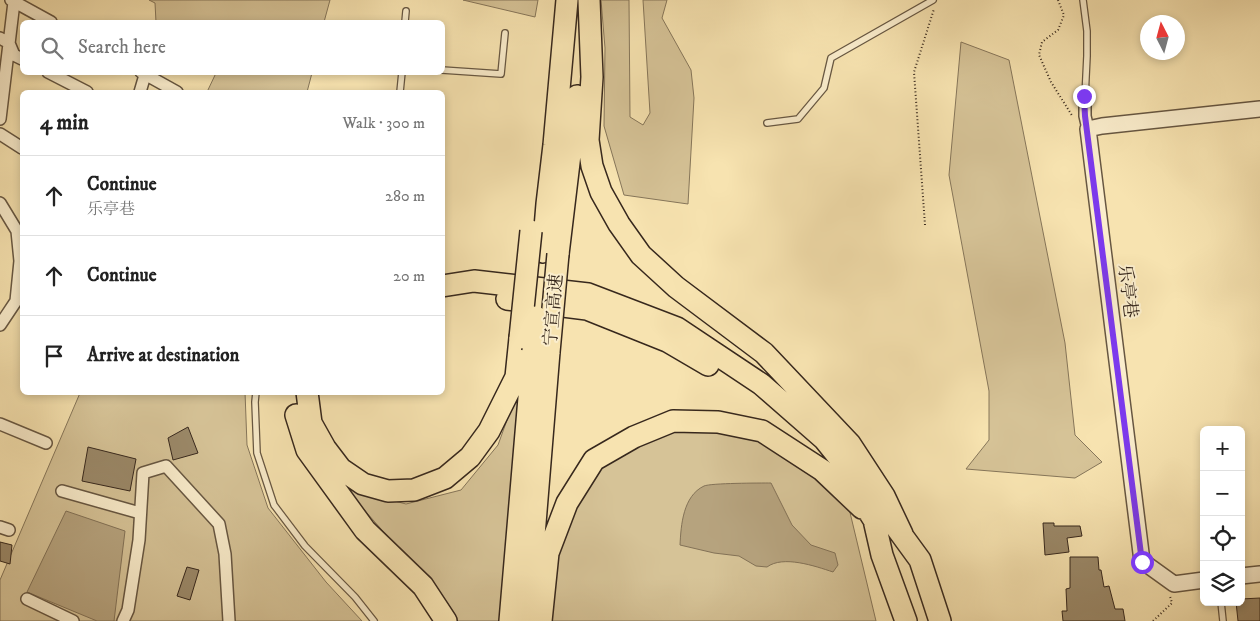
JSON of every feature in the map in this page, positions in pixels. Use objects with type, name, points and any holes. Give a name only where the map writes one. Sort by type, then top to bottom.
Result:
[{"type":"highway","name":"宁宣高速","points":[[551,253],[567,0]]},
{"type":"highway","name":"宁宣高速","points":[[510,621],[534,347],[574,125],[588,0]]},
{"type":"highway","points":[[588,0],[592,77],[588,140],[592,166],[601,192],[619,224],[641,255],[676,287],[764,353],[844,437],[884,496],[902,534]]},
{"type":"highway","points":[[307,395],[311,423],[325,448],[341,469],[363,484],[388,491],[414,490],[444,478],[470,457],[489,431],[516,376],[534,347],[532,231],[563,43]]},
{"type":"highway","points":[[445,286],[474,281],[588,294],[677,328],[761,384],[824,439],[902,534],[920,560],[940,621]]},
{"type":"highway","points":[[445,300],[476,296],[587,309],[667,341],[756,395],[822,454],[851,483],[874,520],[882,555],[906,621]]},
{"type":"highway","name":"宁宣高速","points":[[527,621],[534,347]]},
{"type":"highway","points":[[297,395],[296,414],[307,450],[365,530],[423,586],[446,621]]},
{"type":"highway","points":[[541,621],[548,553],[567,503],[594,460],[634,437],[673,421],[718,422],[762,431],[822,470],[874,520]]},
{"type":"street","points":[[0,119],[5,40],[12,1],[47,20]]},
{"type":"street","points":[[5,40],[14,55],[20,58]]},
{"type":"street","points":[[54,75],[83,90]]},
{"type":"street","points":[[140,90],[143,75]]},
{"type":"street","points":[[145,75],[173,90]]},
{"type":"street","points":[[1084,96],[1088,129],[1260,109]]},
{"type":"street","name":"乐亭巷","points":[[1088,129],[1142,562],[1174,584]]},
{"type":"street","points":[[0,134],[20,147]]},
{"type":"street","points":[[0,203],[20,239],[16,300],[0,325]]},
{"type":"street","points":[[0,424],[46,443]]},
{"type":"street","points":[[123,621],[128,610],[139,540],[143,473],[166,466],[220,524],[225,554],[229,621]]},
{"type":"street","points":[[62,491],[140,513]]},
{"type":"street","points":[[1245,576],[1260,574]]},
{"type":"street","points":[[1174,584],[1200,581]]},
{"type":"street","points":[[27,599],[73,621]]},
{"type":"lane","points":[[767,123],[798,120],[824,88],[831,58],[933,0]]},
{"type":"lane","points":[[1083,0],[1087,31],[1084,96]]},
{"type":"lane","points":[[405,20],[406,11]]},
{"type":"lane","points":[[445,70],[501,74],[505,33]]},
{"type":"lane","points":[[400,90],[402,75]]},
{"type":"lane","points":[[256,395],[257,453],[274,505],[305,546],[355,597],[374,621]]},
{"type":"lane","points":[[1221,606],[1223,621]]},
{"type":"path","points":[[1058,0],[1064,15],[1058,30],[1042,42],[1039,56],[1051,82],[1073,117]]},
{"type":"path","points":[[925,225],[914,72],[934,9]]},
{"type":"path","points":[[1153,621],[1172,603],[1170,594],[1174,584]]},
{"type":"shaded area","points":[[149,0],[330,0],[325,20],[156,20],[155,3]]},
{"type":"shaded area","points":[[463,0],[538,0],[535,17]]},
{"type":"shaded area","points":[[601,0],[629,0],[630,117],[643,125],[650,113],[643,0],[667,0],[662,18],[691,70],[694,98],[688,204],[624,195],[604,126],[605,48]]},
{"type":"shaded area","points":[[961,42],[1009,60],[1065,343],[1075,435],[1102,462],[1075,478],[966,469],[989,440],[989,391],[949,175]]},
{"type":"shaded area","points":[[215,75],[311,75],[308,90],[208,90]]},
{"type":"shaded area","points":[[520,384],[503,621],[457,621],[451,609],[325,465],[352,490],[406,504],[461,490],[498,445]]},
{"type":"shaded area","points":[[79,395],[245,395],[247,445],[268,508],[326,582],[362,621],[0,621],[0,580]]},
{"type":"shaded area","points":[[719,428],[768,442],[847,500],[876,621],[550,621],[559,550],[585,482],[613,458],[641,441],[681,429]]},
{"type":"shaded area","points":[[736,483],[771,483],[792,525],[811,545],[835,553],[838,565],[833,572],[790,562],[782,562],[767,567],[756,566],[739,556],[714,553],[680,545],[681,529],[687,504],[697,491],[704,486]]},
{"type":"shaded area","points":[[66,511],[125,531],[114,621],[97,621],[27,592]]},
{"type":"building","points":[[188,427],[198,453],[173,460],[168,438]]},
{"type":"building","points":[[88,447],[136,459],[130,491],[82,481]]},
{"type":"building","points":[[1043,523],[1054,523],[1054,526],[1080,526],[1082,536],[1067,538],[1069,552],[1045,555]]},
{"type":"building","points":[[0,542],[12,545],[10,564],[0,561]]},
{"type":"building","points":[[1070,557],[1098,557],[1099,570],[1101,570],[1104,587],[1109,586],[1115,609],[1123,609],[1125,621],[1063,621],[1062,611],[1067,611],[1066,589],[1070,588]]},
{"type":"building","points":[[187,567],[199,570],[190,600],[177,596]]},
{"type":"building","points":[[1260,598],[1260,621],[1238,621],[1236,606],[1245,606],[1245,599]]},
{"type":"route","points":[[1084,96],[1142,562]]}]
